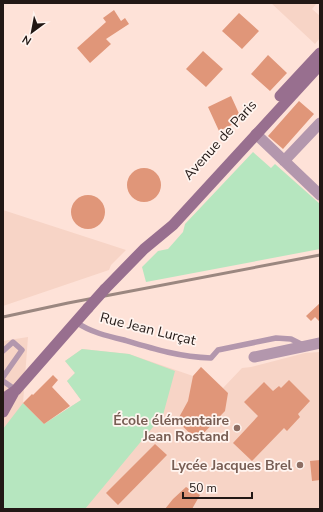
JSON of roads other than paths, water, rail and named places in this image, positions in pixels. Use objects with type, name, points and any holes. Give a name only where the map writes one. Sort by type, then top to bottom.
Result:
[{"type":"main road","name":"Avenue de Paris","points":[[144,249],[159,229],[320,53]]},
{"type":"main road","name":"Avenue de Paris","points":[[16,390],[105,289],[144,249],[172,225],[320,65]]},
{"type":"main road","points":[[3,399],[16,390]]},
{"type":"main road","points":[[3,412],[16,390]]},
{"type":"street","points":[[284,161],[320,123]]},
{"type":"street","points":[[256,134],[320,195]]},
{"type":"street","points":[[254,357],[320,343]]},
{"type":"lane","name":"Rue Jean Lurçat","points":[[76,322],[91,331],[175,355],[192,357],[211,358],[218,350],[276,338],[291,339],[305,346]]},
{"type":"lane","points":[[3,351],[13,342],[22,350],[3,377]]},
{"type":"lane","points":[[3,381],[16,390]]},
{"type":"railway","points":[[3,317],[68,303],[320,255]]},
{"type":"place","name":"École élémentaire Jean Rostand","points":[[237,428]]},
{"type":"place","name":"Lycée Jacques Brel","points":[[300,465]]}]
